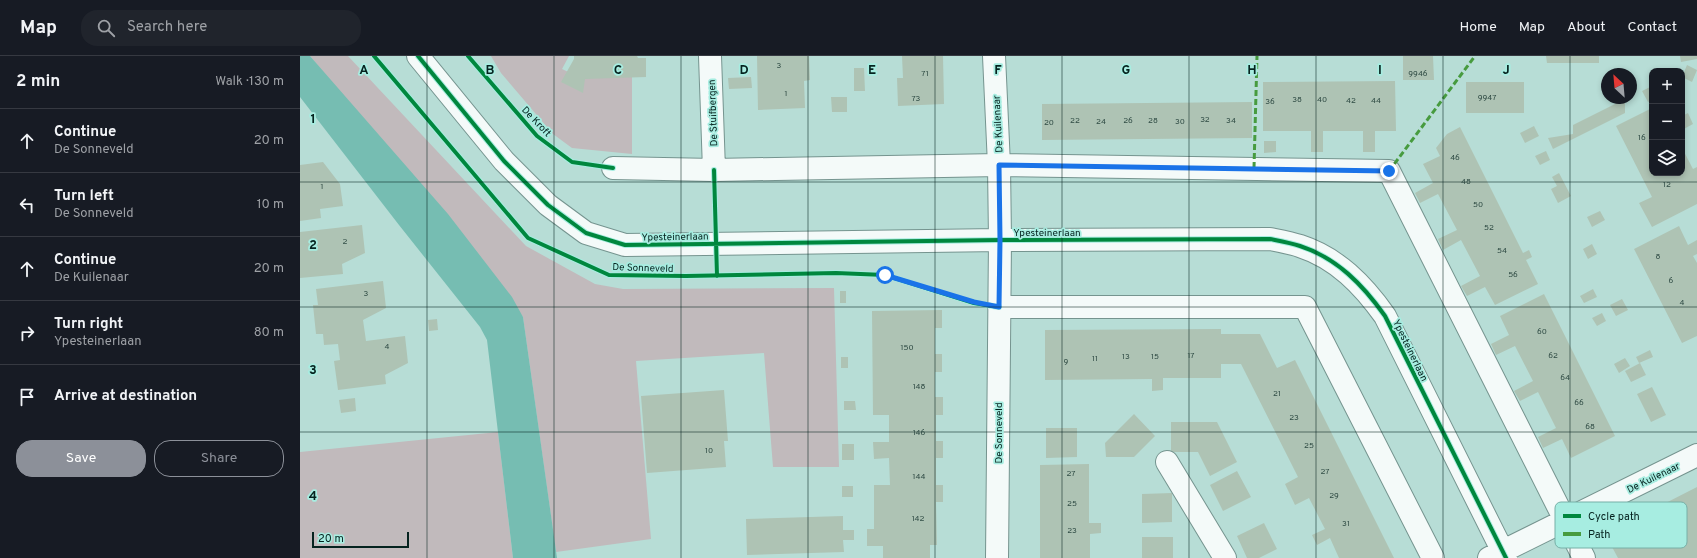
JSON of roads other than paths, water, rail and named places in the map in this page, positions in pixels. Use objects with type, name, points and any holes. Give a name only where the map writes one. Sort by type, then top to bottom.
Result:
[{"type":"street","name":"Ypesteinerlaan","points":[[418,56],[504,161],[548,205],[586,233],[625,245],[1000,240],[1270,239],[1299,245],[1325,256],[1341,267],[1356,281],[1371,296],[1385,316],[1499,556]]},
{"type":"street","name":"De Stuifbergen","points":[[710,56],[714,170]]},
{"type":"street","name":"De Kuilenaar","points":[[994,56],[999,165],[1000,240]]},
{"type":"street","points":[[613,168],[714,170],[999,165],[1389,171],[1555,502]]},
{"type":"street","name":"De Sonneveld","points":[[997,558],[1000,240]]},
{"type":"street","points":[[999,307],[1305,308],[1433,558]]},
{"type":"street","name":"De Kuilenaar","points":[[1601,502],[1697,455]]},
{"type":"street","points":[[1167,462],[1225,558]]},
{"type":"street","name":"De Kuilenaar","points":[[1499,556],[1555,525]]},
{"type":"street","points":[[1579,548],[1584,558]]}]
